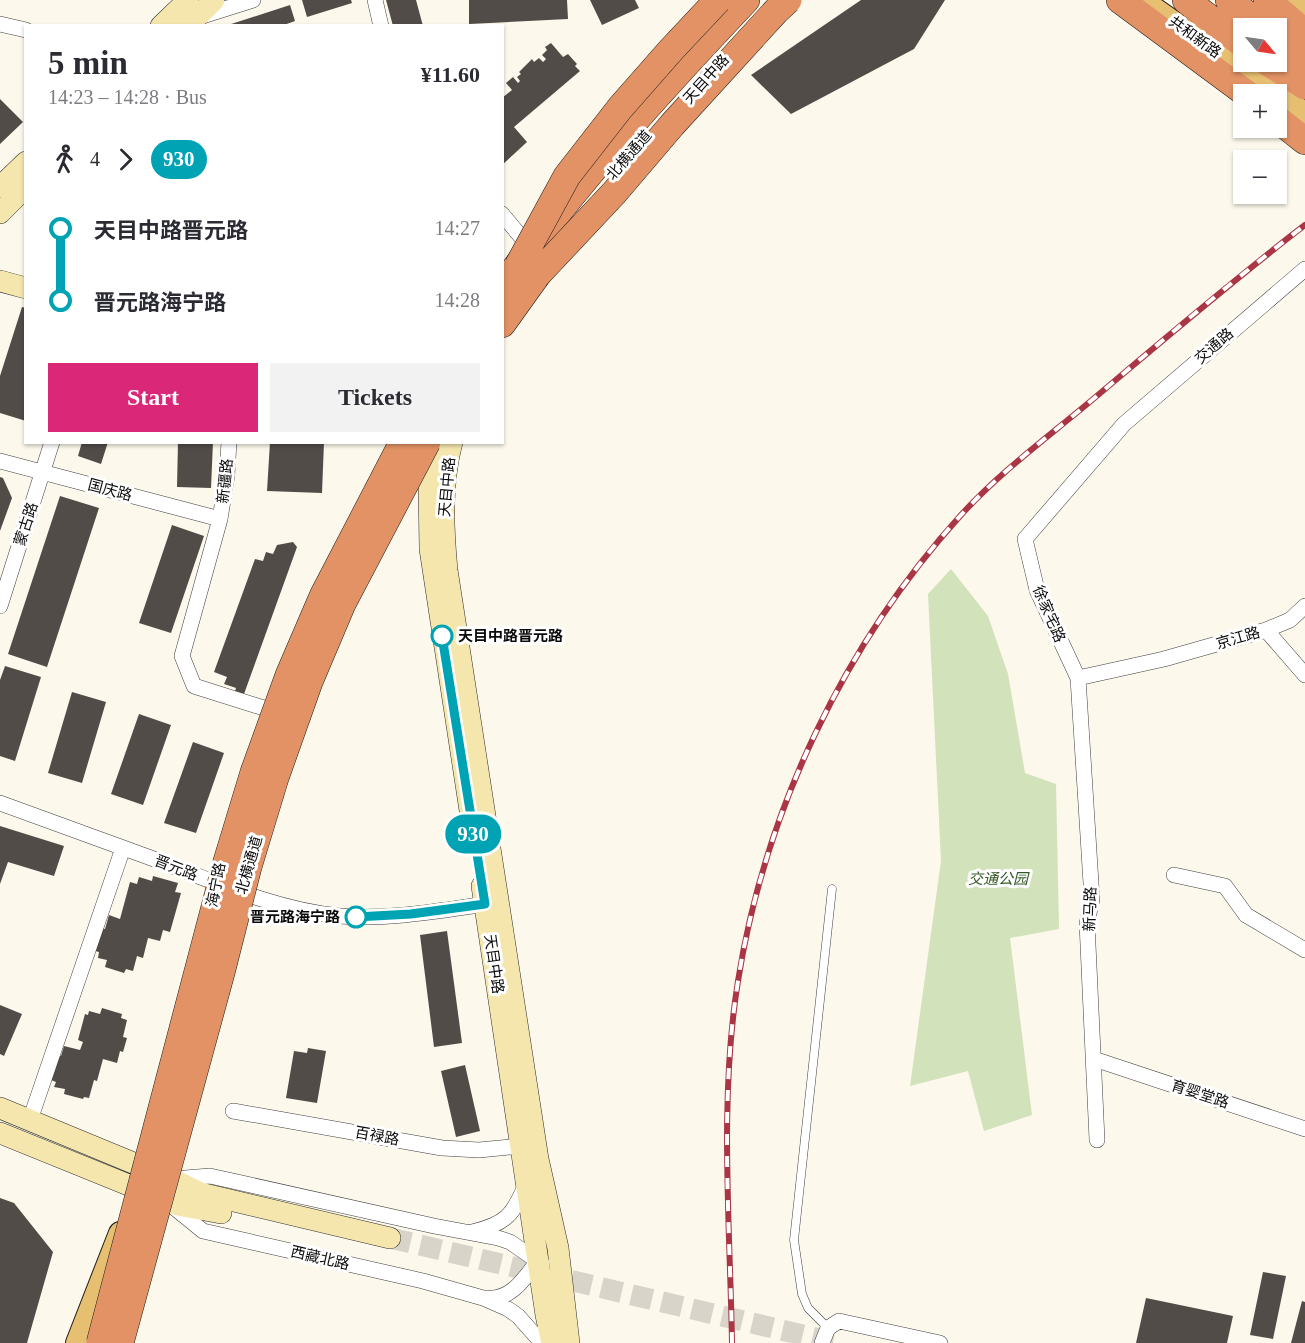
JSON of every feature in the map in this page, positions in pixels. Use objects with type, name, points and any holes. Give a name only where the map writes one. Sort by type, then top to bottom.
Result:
[{"type":"highway","points":[[517,270],[567,176],[620,108],[718,0]]},
{"type":"highway","name":"北横通道","points":[[504,317],[517,270],[585,180],[746,0]]},
{"type":"highway","name":"北横通道","points":[[517,270],[601,188],[713,61],[772,0]]},
{"type":"highway","points":[[517,270],[614,193],[672,125],[788,0]]},
{"type":"highway","points":[[1120,0],[1233,84]]},
{"type":"highway","points":[[1186,0],[1233,36]]},
{"type":"highway","points":[[1229,0],[1252,18]]},
{"type":"highway","points":[[1267,0],[1305,33]]},
{"type":"highway","points":[[1287,48],[1305,62]]},
{"type":"highway","points":[[1283,72],[1305,86]]},
{"type":"highway","points":[[1287,127],[1305,141]]},
{"type":"highway","name":"北横通道","points":[[100,1343],[227,861],[254,772],[289,675],[322,596],[402,444]]},
{"type":"highway","name":"北横通道","points":[[120,1343],[274,778],[309,682],[342,604],[432,446]]},
{"type":"main road","points":[[168,24],[192,17],[214,0]]},
{"type":"main road","name":"天目中路","points":[[517,270],[675,66],[736,0]]},
{"type":"main road","name":"天目中路","points":[[504,327],[596,203],[777,0]]},
{"type":"main road","name":"共和新路","points":[[1142,0],[1260,84]]},
{"type":"main road","points":[[1207,0],[1233,19]]},
{"type":"main road","points":[[1292,0],[1305,12]]},
{"type":"main road","points":[[1287,60],[1305,73]]},
{"type":"main road","name":"共和新路","points":[[1287,101],[1305,112]]},
{"type":"main road","points":[[0,187],[24,164]]},
{"type":"main road","points":[[0,213],[24,189]]},
{"type":"main road","points":[[0,281],[24,287]]},
{"type":"main road","name":"海宁路","points":[[77,1343],[121,1230],[141,1166],[208,921],[222,856],[270,710],[304,623],[395,444]]},
{"type":"main road","name":"天目中路","points":[[452,444],[444,486],[447,570],[492,903],[521,1146],[547,1323],[552,1343]]},
{"type":"main road","points":[[134,1343],[146,1279],[249,894],[319,687],[339,635],[432,446]]},
{"type":"main road","name":"天目中路","points":[[432,446],[428,525],[433,572],[539,1168],[556,1238],[569,1343]]},
{"type":"main road","name":"西藏北路","points":[[0,1108],[172,1179],[200,1193],[388,1245],[166,1201],[0,1133]]},
{"type":"street","points":[[175,24],[253,0]]},
{"type":"street","points":[[375,0],[381,24]]},
{"type":"street","points":[[0,24],[24,30]]},
{"type":"street","points":[[504,221],[517,270]]},
{"type":"street","name":"交通路","points":[[1124,424],[1305,269]]},
{"type":"street","name":"徐家宅路","points":[[1078,678],[1036,590],[1026,539],[1124,424]]},
{"type":"street","name":"蒙古路","points":[[0,606],[51,444]]},
{"type":"street","name":"新疆路","points":[[229,444],[220,519],[182,656],[194,686],[270,710]]},
{"type":"street","name":"国庆路","points":[[0,461],[220,519]]},
{"type":"street","name":"京江路","points":[[1078,678],[1164,659],[1266,630],[1290,620],[1305,606]]},
{"type":"street","points":[[1266,630],[1305,675]]},
{"type":"street","name":"新马路","points":[[1078,678],[1092,899],[1088,923],[1097,1140]]},
{"type":"street","name":"晋元路","points":[[0,803],[216,883],[287,906],[321,913],[356,917],[411,914],[492,903]]},
{"type":"street","points":[[30,1120],[123,848]]},
{"type":"street","points":[[1174,875],[1225,886],[1246,915],[1305,950]]},
{"type":"street","name":"育婴堂路","points":[[1094,1059],[1305,1129]]},
{"type":"street","name":"百禄路","points":[[233,1111],[442,1148],[479,1150],[521,1146]]},
{"type":"street","name":"西藏北路","points":[[172,1179],[210,1176],[498,1238],[516,1246],[561,1278]]},
{"type":"street","points":[[469,1232],[507,1217],[514,1210],[527,1183]]},
{"type":"street","name":"西藏北路","points":[[166,1201],[203,1231],[423,1281],[483,1298],[518,1316],[542,1343]]},
{"type":"street","name":"西藏北路","points":[[483,1298],[504,1297],[522,1282],[556,1238]]},
{"type":"street","points":[[516,1246],[526,1263],[522,1282]]},
{"type":"street","points":[[822,1343],[828,1328],[839,1321],[940,1343]]},
{"type":"lane","points":[[828,1328],[808,1308],[802,1294],[794,1240],[832,889]]},
{"type":"green space","name":"交通公园","points":[[951,569],[988,616],[1008,674],[1025,773],[1056,784],[1059,929],[1010,938],[1032,1115],[984,1131],[968,1071],[910,1086],[941,861],[928,594]]},
{"type":"building","points":[[302,0],[351,0],[352,3],[307,17]]},
{"type":"building","points":[[386,0],[416,0],[422,24],[392,24]]},
{"type":"building","points":[[469,0],[567,0],[568,19],[469,24]]},
{"type":"building","points":[[590,0],[635,0],[639,8],[602,25]]},
{"type":"building","points":[[861,0],[945,0],[914,49],[791,114],[751,75]]},
{"type":"building","points":[[290,5],[295,21],[287,24],[231,24]]},
{"type":"building","points":[[551,43],[563,57],[568,54],[580,71],[514,127],[527,142],[504,163],[504,96],[512,90],[506,83],[513,77],[518,83],[520,81],[517,77],[521,74],[519,72],[532,59],[534,62],[539,58],[543,62],[546,59],[542,55],[547,50],[545,47]]},
{"type":"building","points":[[0,99],[23,122],[0,144]]},
{"type":"building","points":[[22,307],[24,308],[24,420],[0,413],[0,376]]},
{"type":"building","points":[[81,444],[107,444],[101,464],[78,456]]},
{"type":"building","points":[[178,444],[213,444],[211,488],[177,487]]},
{"type":"building","points":[[270,444],[324,444],[322,493],[267,491]]},
{"type":"building","points":[[0,477],[3,478],[12,498],[0,531]]},
{"type":"building","points":[[60,496],[99,508],[47,667],[8,654]]},
{"type":"building","points":[[172,525],[204,536],[171,633],[139,623]]},
{"type":"building","points":[[293,542],[297,547],[244,694],[235,691],[236,688],[224,684],[227,677],[214,672],[255,559],[263,561],[266,552],[273,554],[277,545]]},
{"type":"building","points":[[5,666],[41,677],[15,761],[0,756],[0,680]]},
{"type":"building","points":[[72,692],[106,702],[82,783],[48,773]]},
{"type":"building","points":[[139,714],[171,725],[143,805],[111,794]]},
{"type":"building","points":[[193,742],[224,753],[196,833],[164,823]]},
{"type":"building","points":[[0,826],[64,846],[54,876],[8,862],[0,884]]},
{"type":"building","points":[[153,876],[178,883],[175,892],[181,893],[170,932],[163,930],[160,941],[148,938],[143,958],[137,956],[133,971],[126,969],[124,973],[105,967],[107,960],[98,958],[99,952],[95,951],[101,928],[105,929],[109,915],[120,919],[130,882],[137,884],[139,877],[152,881]]},
{"type":"building","points":[[447,931],[462,1043],[434,1047],[420,935]]},
{"type":"building","points":[[0,1005],[22,1014],[4,1056],[0,1054]]},
{"type":"building","points":[[102,1008],[122,1014],[121,1018],[127,1020],[123,1037],[127,1038],[123,1052],[120,1051],[117,1063],[103,1059],[89,1098],[84,1097],[83,1099],[64,1094],[65,1089],[54,1087],[56,1082],[51,1080],[57,1055],[61,1056],[64,1046],[80,1050],[83,1042],[78,1040],[85,1014],[88,1015],[89,1011],[100,1014]]},
{"type":"building","points":[[308,1048],[326,1051],[317,1103],[286,1098],[294,1051],[307,1053]]},
{"type":"building","points":[[465,1065],[480,1131],[456,1137],[441,1071]]},
{"type":"building","points":[[0,1198],[14,1203],[53,1252],[27,1343],[0,1343]]},
{"type":"building","points":[[1263,1272],[1286,1276],[1273,1339],[1250,1335]]},
{"type":"building","points":[[1146,1298],[1233,1316],[1227,1343],[1136,1343]]},
{"type":"building","points":[[1302,1301],[1305,1302],[1305,1343],[1291,1343]]},
{"type":"tunnel","points":[[390,1238],[837,1343]]},
{"type":"railway","points":[[732,1343],[727,1116],[732,1025],[738,981],[751,917],[768,854],[790,792],[816,732],[881,618],[919,565],[976,499],[1025,455],[1224,289],[1305,225]]},
{"type":"bus line","name":"930","points":[[356,917],[411,914],[485,904],[442,636]]},
{"type":"place","name":"天目中路晋元路","points":[[442,636]]},
{"type":"place","name":"晋元路海宁路","points":[[356,917]]}]
